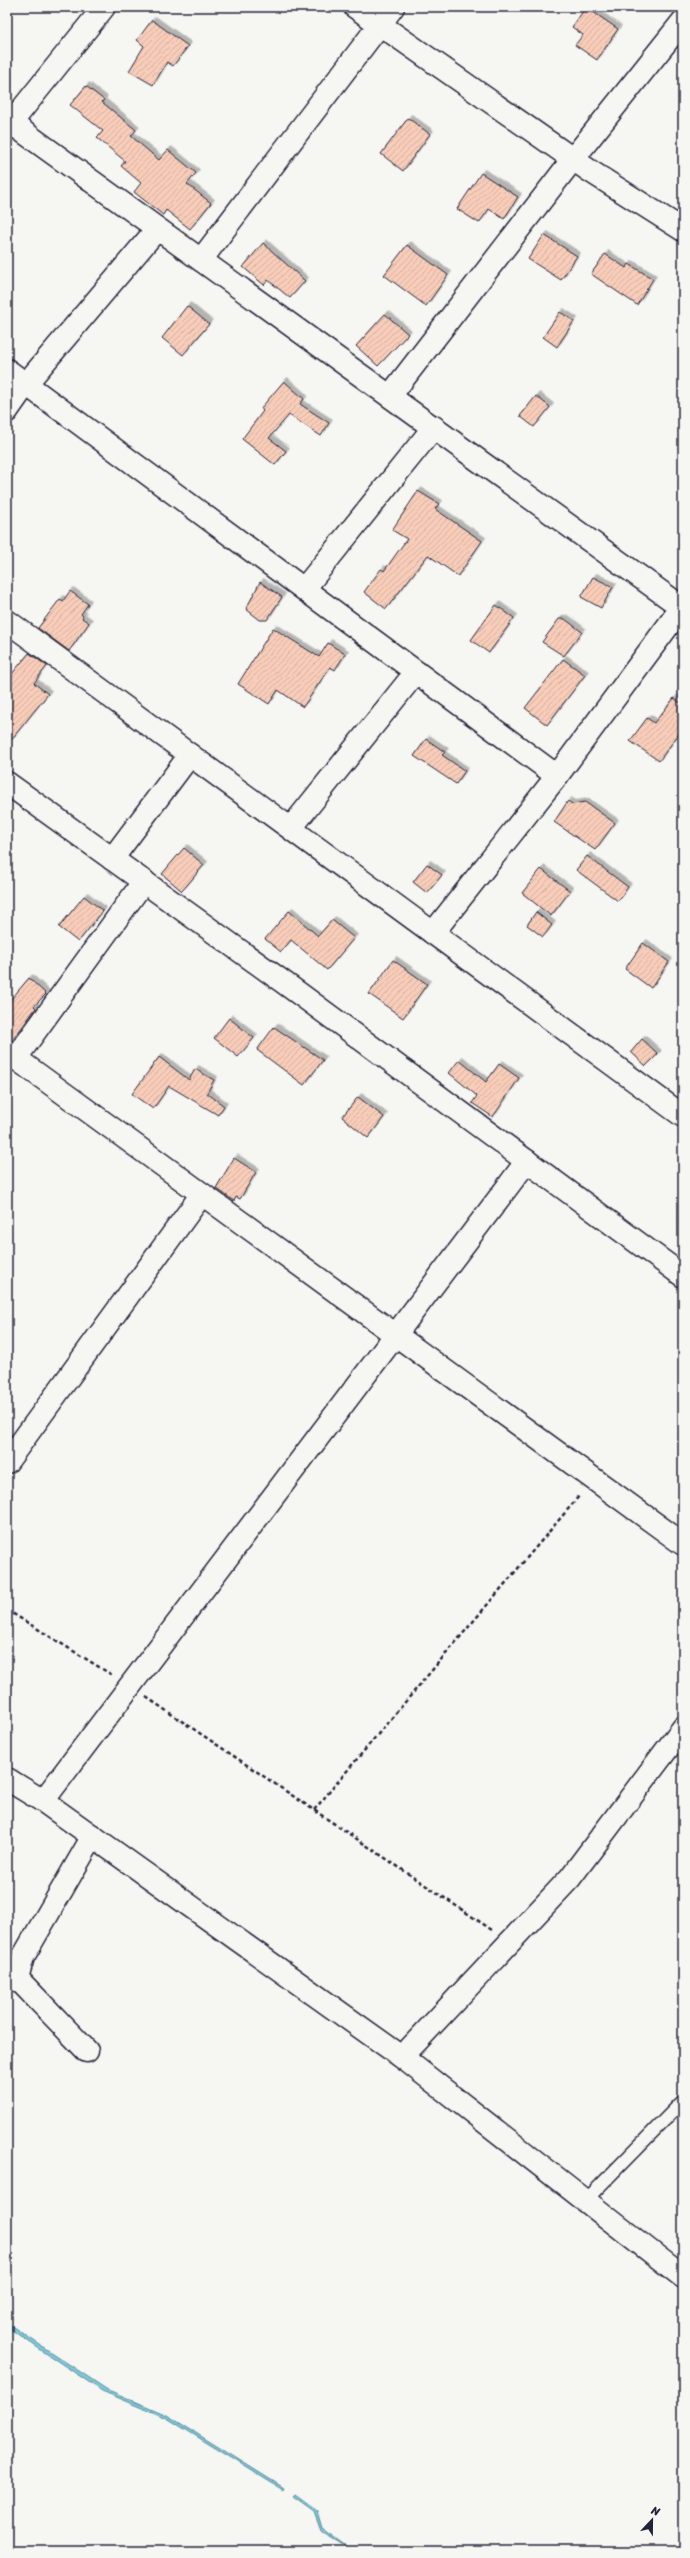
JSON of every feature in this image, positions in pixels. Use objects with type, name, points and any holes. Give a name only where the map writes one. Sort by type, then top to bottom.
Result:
[{"type":"street","points":[[104,7],[9,122],[682,607],[558,776],[433,933]]},
{"type":"street","points":[[355,7],[573,159],[683,230]]},
{"type":"street","points":[[201,260],[393,7]]},
{"type":"street","points":[[390,396],[573,159],[683,21]]},
{"type":"street","points":[[7,411],[26,384],[156,229]]},
{"type":"street","points":[[7,370],[558,776]]},
{"type":"street","points":[[304,590],[434,428]]},
{"type":"street","points":[[7,621],[683,1116]]},
{"type":"street","points":[[291,828],[416,672]]},
{"type":"street","points":[[112,859],[190,755]]},
{"type":"street","points":[[7,783],[144,881],[683,1276]]},
{"type":"street","points":[[144,881],[11,1055],[683,1544]]},
{"type":"street","points":[[43,1801],[394,1334],[527,1161]]},
{"type":"street","points":[[7,1462],[202,1194]]},
{"type":"street","points":[[402,2057],[570,1878],[683,1728]]},
{"type":"street","points":[[7,1779],[43,1801],[93,1836],[402,2057],[683,2277]]},
{"type":"street","points":[[87,2051],[17,1978],[23,1957],[93,1836]]},
{"type":"lane","points":[[585,2201],[683,2101]]},
{"type":"path","points":[[314,1810],[593,1479]]},
{"type":"path","points":[[7,1610],[129,1686],[510,1942]]},
{"type":"water","points":[[7,2323],[106,2389],[167,2415],[284,2488],[283,2490],[167,2418],[102,2391],[7,2327]]},
{"type":"water","points":[[295,2495],[317,2511],[322,2528],[354,2551],[321,2531],[314,2512],[293,2497]]},
{"type":"building","points":[[586,7],[618,29],[597,60],[575,45],[583,35],[572,27]]},
{"type":"building","points":[[152,20],[188,46],[173,66],[167,62],[153,85],[129,71],[144,46],[137,40]]},
{"type":"building","points":[[86,86],[104,100],[102,102],[136,130],[131,136],[159,160],[168,150],[196,173],[187,184],[211,203],[190,229],[166,210],[163,215],[134,192],[141,183],[121,166],[125,161],[97,138],[103,131],[70,105]]},
{"type":"building","points":[[408,118],[430,134],[403,171],[381,154]]},
{"type":"building","points":[[481,173],[518,197],[504,219],[489,209],[479,223],[457,209]]},
{"type":"building","points":[[544,235],[577,256],[561,280],[528,259]]},
{"type":"building","points":[[263,243],[305,281],[290,298],[268,280],[264,285],[243,267]]},
{"type":"building","points":[[407,245],[448,275],[426,306],[384,275]]},
{"type":"building","points":[[605,254],[626,268],[629,264],[653,279],[637,305],[591,274]]},
{"type":"building","points":[[187,306],[209,324],[183,355],[162,338]]},
{"type":"building","points":[[560,312],[574,321],[557,347],[543,337]]},
{"type":"building","points":[[385,314],[408,334],[378,366],[356,346]]},
{"type":"building","points":[[284,381],[304,399],[300,404],[329,423],[321,436],[289,415],[269,438],[286,451],[275,465],[242,439],[263,411],[261,408]]},
{"type":"building","points":[[536,396],[550,407],[534,427],[520,416]]},
{"type":"building","points":[[418,491],[439,504],[435,509],[482,541],[458,576],[428,555],[386,609],[364,592],[381,569],[384,571],[407,539],[392,530]]},
{"type":"building","points":[[593,577],[613,587],[601,608],[581,597]]},
{"type":"building","points":[[260,582],[282,597],[267,620],[260,620],[246,609]]},
{"type":"building","points":[[70,591],[88,604],[81,614],[83,616],[82,618],[89,623],[69,651],[38,628],[60,599],[63,601]]},
{"type":"building","points":[[496,605],[514,618],[489,653],[471,640]]},
{"type":"building","points":[[559,619],[565,619],[582,632],[564,656],[542,642]]},
{"type":"building","points":[[273,628],[319,657],[328,643],[345,654],[335,670],[330,667],[303,707],[278,690],[269,704],[238,684]]},
{"type":"building","points":[[29,653],[47,666],[34,683],[48,694],[7,745],[7,680]]},
{"type":"building","points":[[563,659],[585,675],[547,725],[525,708]]},
{"type":"building","points":[[674,698],[683,705],[683,728],[659,761],[630,741],[647,718],[654,723]]},
{"type":"building","points":[[426,739],[445,752],[442,755],[465,771],[456,784],[414,756]]},
{"type":"building","points":[[568,801],[572,804],[585,802],[615,823],[595,850],[554,822]]},
{"type":"building","points":[[184,848],[204,865],[182,891],[162,874]]},
{"type":"building","points":[[587,856],[628,887],[618,901],[576,870]]},
{"type":"building","points":[[427,864],[442,875],[427,893],[413,882]]},
{"type":"building","points":[[541,869],[570,891],[551,916],[522,893]]},
{"type":"building","points":[[84,896],[103,911],[78,942],[59,927]]},
{"type":"building","points":[[289,911],[318,936],[332,920],[354,938],[327,970],[291,940],[281,952],[265,939]]},
{"type":"building","points":[[536,912],[552,925],[543,937],[527,925]]},
{"type":"building","points":[[643,943],[669,962],[651,988],[625,969]]},
{"type":"building","points":[[393,960],[427,984],[403,1018],[369,994]]},
{"type":"building","points":[[29,978],[46,994],[34,1006],[36,1008],[12,1041],[7,1040],[7,1004]]},
{"type":"building","points":[[229,1018],[254,1038],[238,1057],[214,1038]]},
{"type":"building","points":[[274,1027],[323,1060],[304,1085],[257,1050]]},
{"type":"building","points":[[642,1039],[658,1054],[646,1066],[631,1052]]},
{"type":"building","points":[[159,1057],[189,1080],[195,1069],[214,1080],[207,1093],[224,1106],[218,1115],[169,1086],[153,1109],[132,1094]]},
{"type":"building","points":[[459,1060],[486,1082],[499,1064],[519,1078],[493,1117],[472,1103],[477,1096],[449,1073]]},
{"type":"building","points":[[358,1097],[384,1117],[368,1138],[342,1117]]},
{"type":"building","points":[[234,1158],[256,1172],[240,1199],[236,1197],[234,1201],[216,1188]]}]
